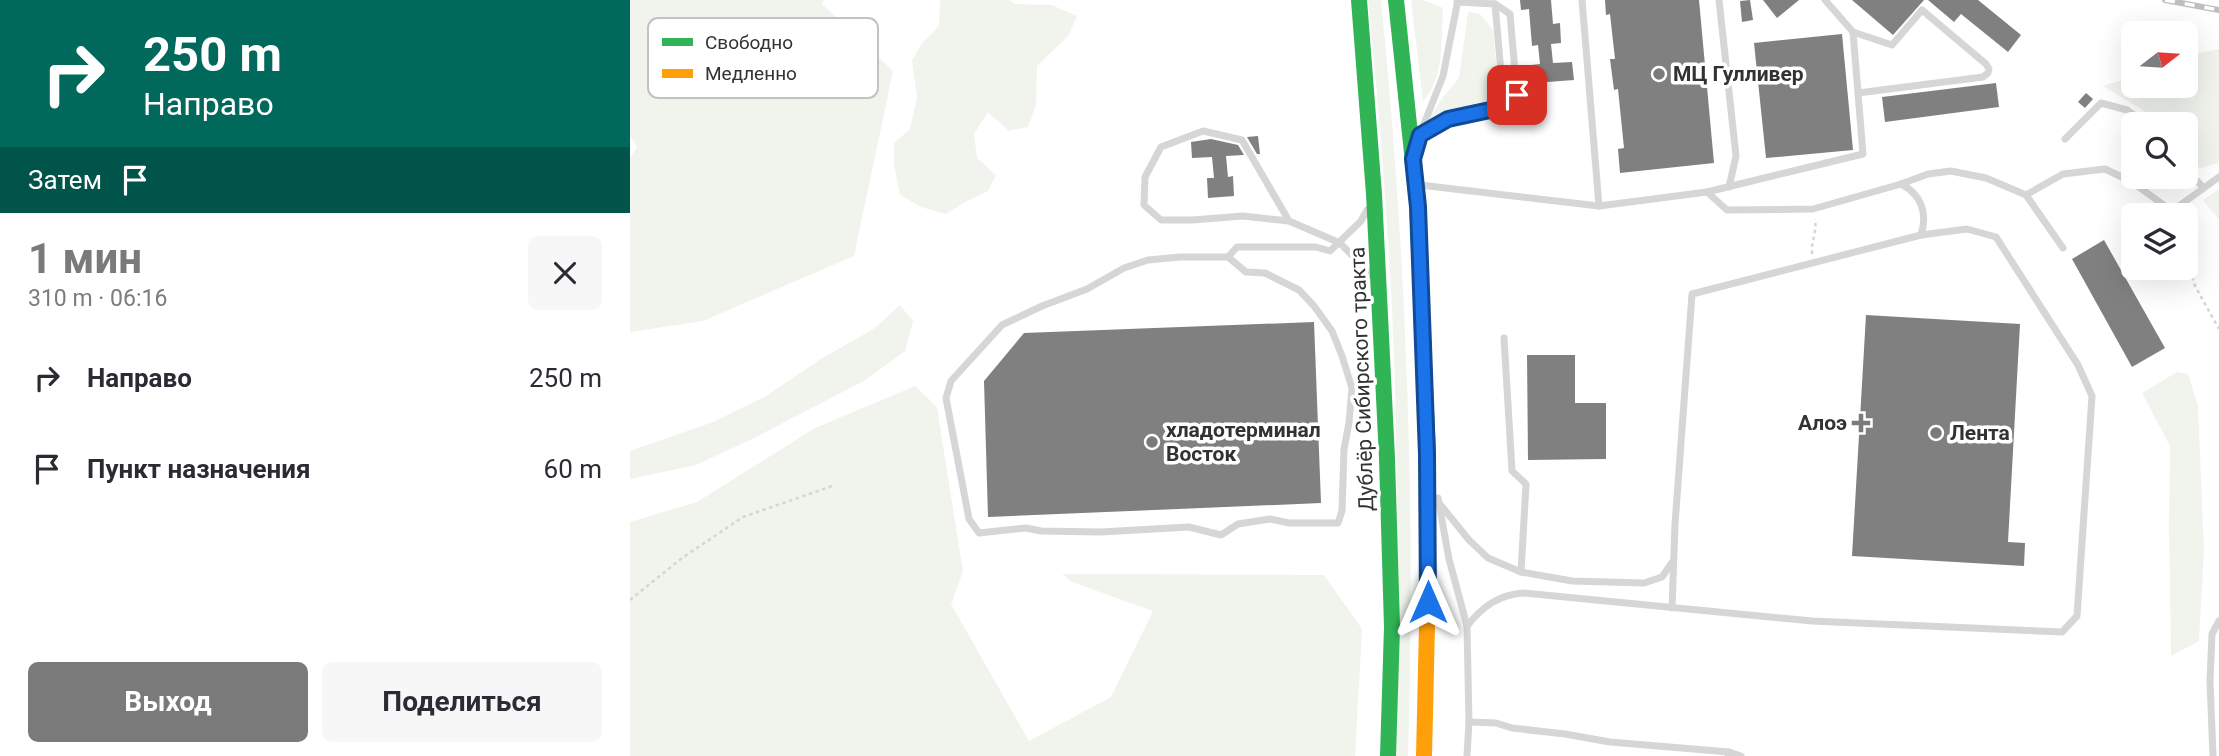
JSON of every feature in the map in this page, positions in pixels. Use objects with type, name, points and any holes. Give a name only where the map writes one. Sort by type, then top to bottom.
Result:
[{"type":"main road","name":"Дублёр Сибирского тракта","points":[[1359,0],[1380,284],[1392,627],[1388,756]]},
{"type":"main road","points":[[1396,0],[1416,185],[1427,455],[1428,626],[1424,756]]},
{"type":"lane","points":[[1582,0],[1599,206]]},
{"type":"lane","points":[[1719,0],[1736,156],[1730,187]]},
{"type":"lane","points":[[1825,0],[1853,32],[1892,45],[1922,10],[1989,69],[1983,77],[1858,93]]},
{"type":"lane","points":[[1413,159],[1420,135],[1443,76],[1457,1],[1495,4],[1510,14],[1517,95],[1504,107],[1448,119],[1420,135]]},
{"type":"lane","points":[[1495,4],[1504,107]]},
{"type":"lane","points":[[1416,185],[1599,206],[1707,192],[1864,154],[1853,32]]},
{"type":"lane","points":[[2065,139],[2101,103],[2130,112]]},
{"type":"lane","points":[[1289,221],[1242,140],[1202,131],[1161,147],[1145,177],[1144,205],[1161,220],[1243,216],[1289,221],[1340,243],[1380,284]]},
{"type":"lane","points":[[2026,195],[2063,174],[2105,169],[2132,182],[2172,211],[2219,177]]},
{"type":"lane","points":[[1707,192],[1727,210],[1813,209],[1928,174],[1951,171],[1986,178],[2026,195],[2063,248]]},
{"type":"lane","points":[[2198,182],[2203,187]]},
{"type":"lane","points":[[1901,184],[1912,190],[1920,200],[1924,226],[1921,235]]},
{"type":"lane","points":[[1228,257],[1246,272],[1265,273],[1299,290],[1332,331],[1352,388],[1344,449],[1342,511],[1338,523],[1289,523],[1270,519],[1238,524],[1221,535],[1189,527],[1101,532],[1041,531],[1026,528],[979,533],[969,519],[946,398],[951,381],[1002,325],[1087,289],[1124,268],[1148,260],[1228,257],[1237,247],[1316,247],[1330,251],[1361,220],[1374,194]]},
{"type":"lane","points":[[1467,626],[1479,610],[1496,599],[1508,594],[1523,593],[1672,608],[1812,621],[2062,632],[2077,615],[2092,396],[2078,365],[1996,237],[1967,229],[1921,235],[1690,296],[1672,608]]},
{"type":"lane","points":[[1504,338],[1512,471],[1525,484],[1521,572]]},
{"type":"lane","points":[[1427,455],[1449,559],[1467,626],[1467,756]]},
{"type":"lane","points":[[1439,503],[1469,540],[1488,558],[1521,572],[1572,581],[1644,583],[1662,577],[1673,561]]},
{"type":"lane","points":[[2213,756],[2210,681],[2212,634],[2219,621]]},
{"type":"lane","points":[[1469,722],[1496,723],[1512,728],[1610,742],[1741,756]]},
{"type":"path","points":[[1813,209],[1817,231],[1812,245],[1813,263]]},
{"type":"path","points":[[2193,280],[2219,329]]},
{"type":"path","points":[[630,600],[682,558],[743,517],[835,485]]},
{"type":"shaded area","points":[[630,0],[824,0],[822,4],[837,18],[648,18],[648,98],[878,98],[878,57],[893,71],[854,256],[703,321],[630,332],[630,158],[637,147],[630,136]]},
{"type":"shaded area","points":[[942,0],[1009,0],[1015,4],[1052,5],[1077,16],[1068,36],[1037,66],[1036,105],[1028,127],[1009,131],[988,112],[974,134],[977,158],[996,175],[988,191],[946,214],[921,207],[900,195],[894,164],[894,143],[910,129],[917,98],[912,60],[922,43],[939,26]]},
{"type":"shaded area","points":[[1368,0],[1381,0],[1403,283],[1410,472],[1408,756],[1396,756],[1397,524],[1393,337],[1385,192]]},
{"type":"shaded area","points":[[1411,0],[1423,0],[1443,8],[1438,69],[1435,81],[1423,101]]},
{"type":"shaded area","points":[[1468,12],[1480,14],[1493,30],[1498,83],[1491,99],[1478,106],[1429,119],[1459,78]]},
{"type":"shaded area","points":[[2219,49],[2219,163],[2200,168],[2198,112],[2146,112],[2123,98],[2198,98],[2198,53]]},
{"type":"shaded area","points":[[2121,81],[2121,97],[2103,86]]},
{"type":"shaded area","points":[[2219,189],[2219,220],[2203,200]]},
{"type":"shaded area","points":[[900,305],[913,321],[905,351],[864,381],[696,465],[630,479],[630,451],[713,422],[766,396],[821,359],[875,328]]},
{"type":"shaded area","points":[[2177,372],[2188,374],[2198,406],[2204,551],[2199,641],[2171,656],[2170,446],[2142,393]]},
{"type":"shaded area","points":[[915,386],[937,407],[963,571],[951,604],[1029,741],[1111,697],[1153,611],[1072,582],[1062,574],[1324,575],[1362,629],[1355,756],[630,756],[630,522],[697,502],[815,428]]},
{"type":"building","points":[[1520,0],[1551,0],[1553,24],[1560,23],[1561,43],[1551,44],[1553,63],[1572,62],[1574,80],[1522,84],[1521,66],[1540,64],[1538,45],[1532,46],[1529,9],[1521,10]]},
{"type":"building","name":"МЦ Гулливер","points":[[1605,0],[1699,0],[1714,163],[1620,173],[1618,149],[1624,148],[1618,89],[1614,90],[1610,59],[1615,59],[1610,14],[1606,15]]},
{"type":"building","points":[[1750,0],[1753,20],[1742,22],[1740,1]]},
{"type":"building","points":[[1763,0],[1799,0],[1777,18]]},
{"type":"building","points":[[1852,0],[1924,0],[1893,35]]},
{"type":"building","points":[[1928,0],[1978,0],[2021,35],[2008,52],[1961,14],[1954,22]]},
{"type":"building","points":[[1842,34],[1853,150],[1766,158],[1754,43]]},
{"type":"building","points":[[1996,83],[1999,107],[1885,122],[1882,97]]},
{"type":"building","points":[[2086,93],[2093,99],[2085,108],[2078,102]]},
{"type":"building","points":[[1258,136],[1260,154],[1257,154],[1247,137]]},
{"type":"building","points":[[1211,139],[1238,145],[1244,155],[1226,156],[1228,177],[1233,176],[1234,196],[1208,198],[1207,178],[1214,178],[1212,157],[1192,158],[1191,142]]},
{"type":"building","points":[[2104,240],[2121,270],[2121,280],[2127,280],[2165,348],[2132,367],[2072,259]]},
{"type":"building","name":"Лента","points":[[1866,315],[2020,324],[2008,542],[2025,543],[2024,566],[1852,556]]},
{"type":"building","name":"хладотерминал Восток","points":[[1314,322],[1321,503],[988,517],[984,381],[1024,333]]},
{"type":"building","points":[[1527,355],[1575,355],[1575,403],[1606,403],[1606,459],[1528,460]]},
{"type":"railway","points":[[2165,0],[2219,10]]},
{"type":"traffic: fast","points":[[1359,0],[1374,194],[1387,458],[1392,627],[1388,756]]},
{"type":"traffic: fast","points":[[1396,0],[1417,201],[1428,455],[1428,582]]},
{"type":"traffic: slow","points":[[1424,756],[1428,582]]},
{"type":"place","name":"МЦ Гулливер","points":[[1659,74]]},
{"type":"place","name":"Алоэ","points":[[1861,423]]},
{"type":"place","name":"Лента","points":[[1936,433]]},
{"type":"place","name":"хладотерминал Восток","points":[[1152,442]]},
{"type":"route","points":[[1428,602],[1427,455],[1418,207],[1413,159],[1420,135],[1448,119],[1504,107],[1517,95]]}]
